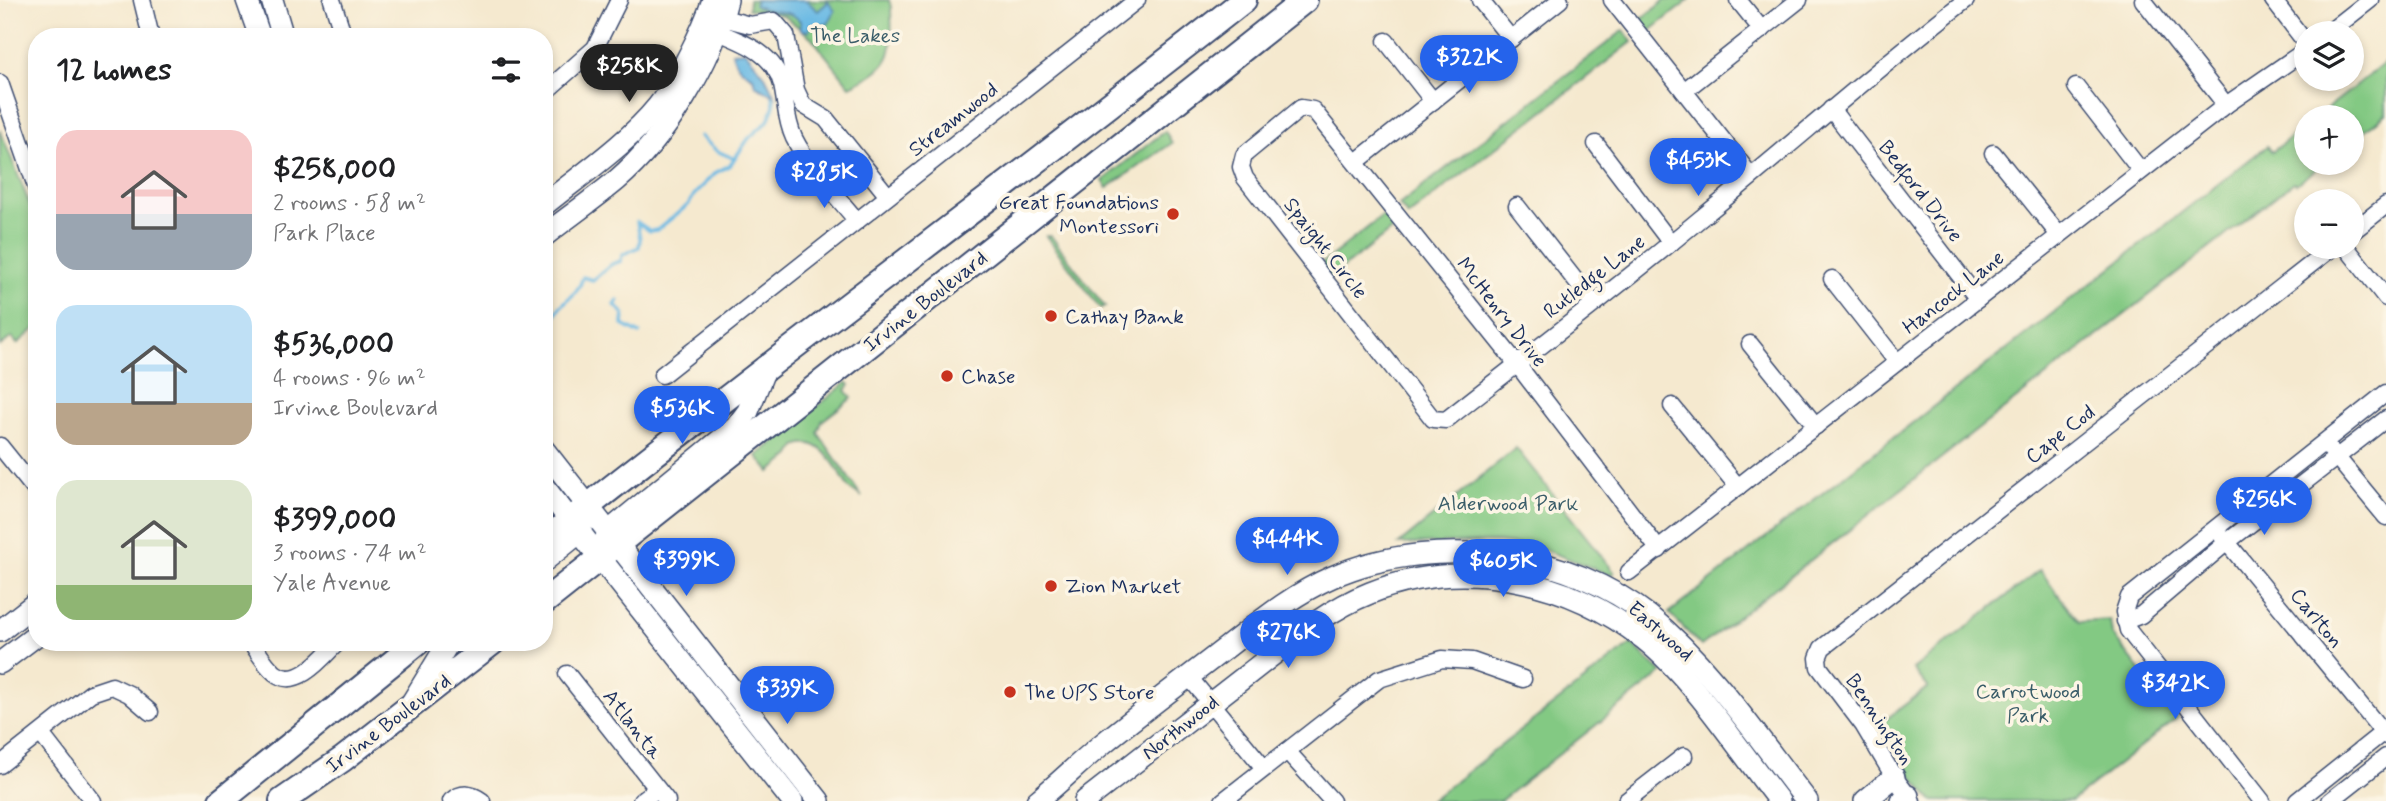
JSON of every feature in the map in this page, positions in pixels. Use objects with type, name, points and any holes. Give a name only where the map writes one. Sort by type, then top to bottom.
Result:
[{"type":"main road","name":"Irvine Boulevard","points":[[553,535],[579,519],[766,366],[933,243],[1244,0]]},
{"type":"main road","name":"Irvine Boulevard","points":[[553,593],[609,544],[1305,0]]},
{"type":"main road","name":"Irvine Boulevard","points":[[221,801],[407,651]]},
{"type":"main road","name":"Irvine Boulevard","points":[[282,801],[408,709],[482,651]]},
{"type":"street","points":[[142,0],[149,28]]},
{"type":"street","points":[[247,0],[257,28]]},
{"type":"street","points":[[271,0],[280,28]]},
{"type":"street","points":[[332,0],[341,28]]},
{"type":"street","points":[[553,85],[595,48],[619,0]]},
{"type":"street","name":"Streamwood","points":[[662,375],[1137,0]]},
{"type":"street","points":[[1480,0],[1511,38]]},
{"type":"street","points":[[1356,162],[1560,0]]},
{"type":"street","points":[[1612,0],[1751,176]]},
{"type":"street","points":[[1738,0],[1762,30]]},
{"type":"street","points":[[1684,91],[1799,0]]},
{"type":"street","name":"Rutledge Lane","points":[[1440,421],[1446,420],[1671,243],[1966,0]]},
{"type":"street","points":[[2143,0],[2226,105]]},
{"type":"street","points":[[2273,0],[2294,27]]},
{"type":"street","points":[[2343,21],[2370,0]]},
{"type":"street","points":[[720,12],[750,25],[774,20],[786,35],[796,90],[803,105],[826,119],[888,196]]},
{"type":"street","points":[[553,198],[604,157],[659,105],[698,37],[720,12]]},
{"type":"street","points":[[720,12],[748,44],[769,59],[782,83],[786,111],[800,149],[857,221]]},
{"type":"street","points":[[553,229],[619,179],[658,134],[699,74],[720,12]]},
{"type":"street","points":[[1386,41],[1433,101]]},
{"type":"street","name":"Hancock Lane","points":[[1629,572],[2226,105],[2294,58]]},
{"type":"street","points":[[0,83],[28,163]]},
{"type":"street","points":[[2076,88],[2141,171]]},
{"type":"street","name":"McHenry Drive","points":[[1305,107],[1314,110],[1356,162],[1517,364],[1659,550]]},
{"type":"street","name":"Spaight Circle","points":[[1305,107],[1248,150],[1242,161],[1245,178],[1433,419],[1440,421]]},
{"type":"street","name":"Bedford Drive","points":[[1831,109],[1978,299]]},
{"type":"street","points":[[1596,144],[1671,243]]},
{"type":"street","points":[[1993,153],[2059,235]]},
{"type":"street","points":[[2364,222],[2386,205]]},
{"type":"street","points":[[1517,206],[1593,303]]},
{"type":"street","name":"Cape Cod","points":[[1818,658],[1831,641],[2318,259]]},
{"type":"street","points":[[2355,259],[2386,298]]},
{"type":"street","points":[[1832,279],[1897,362]]},
{"type":"street","points":[[1750,344],[1816,426]]},
{"type":"street","points":[[609,544],[736,427],[748,411],[766,366]]},
{"type":"street","points":[[2262,801],[2135,639],[2125,621],[2129,597],[2386,393]]},
{"type":"street","points":[[1672,406],[1738,487]]},
{"type":"street","points":[[2125,621],[2141,615],[2227,542],[2386,419]]},
{"type":"street","points":[[2325,442],[2386,517]]},
{"type":"street","points":[[0,446],[28,481]]},
{"type":"street","points":[[553,468],[579,519]]},
{"type":"street","points":[[553,495],[609,544],[819,801]]},
{"type":"street","points":[[553,550],[579,519]]},
{"type":"street","name":"Carlton","points":[[2215,528],[2385,733]]},
{"type":"street","points":[[609,544],[792,801]]},
{"type":"street","name":"Eastwood","points":[[1333,576],[1396,558],[1440,553],[1493,555],[1528,560],[1599,585],[1649,616],[1698,664],[1807,801]]},
{"type":"street","name":"Northwood","points":[[1037,801],[1100,746],[1189,677],[1297,596],[1333,576]]},
{"type":"street","name":"Eastwood","points":[[1346,605],[1398,584],[1427,578],[1485,576],[1522,581],[1591,604],[1644,639],[1670,664],[1779,801]]},
{"type":"street","name":"Northwood","points":[[1084,801],[1308,628],[1346,605]]},
{"type":"street","points":[[0,631],[28,609]]},
{"type":"street","points":[[0,663],[28,642]]},
{"type":"street","points":[[258,651],[275,674],[290,678],[303,674],[328,651]]},
{"type":"street","points":[[408,709],[443,651]]},
{"type":"street","name":"Bennington","points":[[1818,658],[1825,677],[1871,736],[1908,799]]},
{"type":"street","points":[[1223,801],[1379,680],[1411,667],[1442,659],[1472,661],[1523,679]]},
{"type":"street","name":"Atlanta","points":[[567,674],[662,795]]},
{"type":"street","points":[[1189,677],[1264,768]]},
{"type":"street","points":[[0,765],[91,693],[112,686],[129,694],[150,712]]},
{"type":"street","points":[[2297,801],[2385,733]]},
{"type":"street","points":[[41,734],[93,801]]},
{"type":"street","points":[[1287,751],[1306,776],[1332,801]]},
{"type":"street","points":[[1626,801],[1684,756]]},
{"type":"street","points":[[2330,801],[2386,757]]},
{"type":"street","points":[[1865,801],[1894,777]]},
{"type":"street","points":[[451,801],[458,795],[474,794],[482,801]]},
{"type":"street","points":[[641,801],[662,795]]},
{"type":"green space","name":"The Lakes","points":[[749,0],[889,0],[892,36],[888,56],[876,71],[850,86],[811,37],[783,15],[748,9]]},
{"type":"green space","points":[[1665,0],[1689,0],[1649,32],[1639,21]]},
{"type":"green space","points":[[1624,30],[1632,42],[1408,216],[1399,205]]},
{"type":"green space","points":[[2386,62],[2386,114],[2364,131],[2364,105],[2331,105],[2349,91],[2364,91],[2364,79]]},
{"type":"green space","points":[[0,130],[28,200],[28,335],[17,344],[12,337],[0,346]]},
{"type":"green space","points":[[1165,131],[1172,143],[1107,188],[1102,181]]},
{"type":"green space","points":[[2294,135],[2294,175],[2308,175],[2296,184],[2294,182],[1701,646],[1669,613],[2267,146],[2272,152]]},
{"type":"green space","points":[[1384,215],[1394,228],[1330,278],[1320,265]]},
{"type":"green space","points":[[1046,236],[1051,236],[1105,307],[1100,308]]},
{"type":"green space","points":[[847,382],[850,385],[846,390],[852,398],[822,421],[818,433],[862,497],[849,488],[828,456],[813,445],[796,446],[791,455],[770,472],[757,456]]},
{"type":"green space","name":"Alderwood Park","points":[[1516,448],[1614,572],[1611,575],[1537,547],[1497,542],[1399,544]]},
{"type":"green space","name":"Carrotwood Park","points":[[2040,570],[2079,622],[2110,620],[2112,634],[2177,718],[2072,801],[1932,801],[1910,774],[1881,723],[1928,687],[1913,669]]},
{"type":"green space","points":[[1631,644],[1662,673],[1500,801],[1430,801]]},
{"type":"water","points":[[756,0],[806,0],[818,11],[828,2],[835,11],[828,24],[810,24],[809,31],[801,30],[800,21],[795,17],[784,12],[760,8],[754,5]]},
{"type":"water","points":[[745,51],[764,74],[775,96],[755,85],[753,77],[737,64],[732,52]]},
{"type":"waterway","points":[[553,317],[577,290],[583,277],[593,280],[612,264],[621,261],[622,255],[639,247],[637,222],[650,231],[657,230],[688,205],[715,173],[730,165],[749,138],[768,121],[774,105],[773,96]]},
{"type":"waterway","points":[[700,136],[717,151],[735,159]]},
{"type":"waterway","points":[[618,300],[615,305],[624,314],[623,325],[640,334]]},
{"type":"place","name":"Great Foundations Montessori","points":[[1173,214]]},
{"type":"place","name":"Cathay Bank","points":[[1051,316]]},
{"type":"place","name":"Chase","points":[[947,376]]},
{"type":"place","name":"Zion Market","points":[[1051,586]]},
{"type":"place","name":"The UPS Store","points":[[1010,692]]}]
